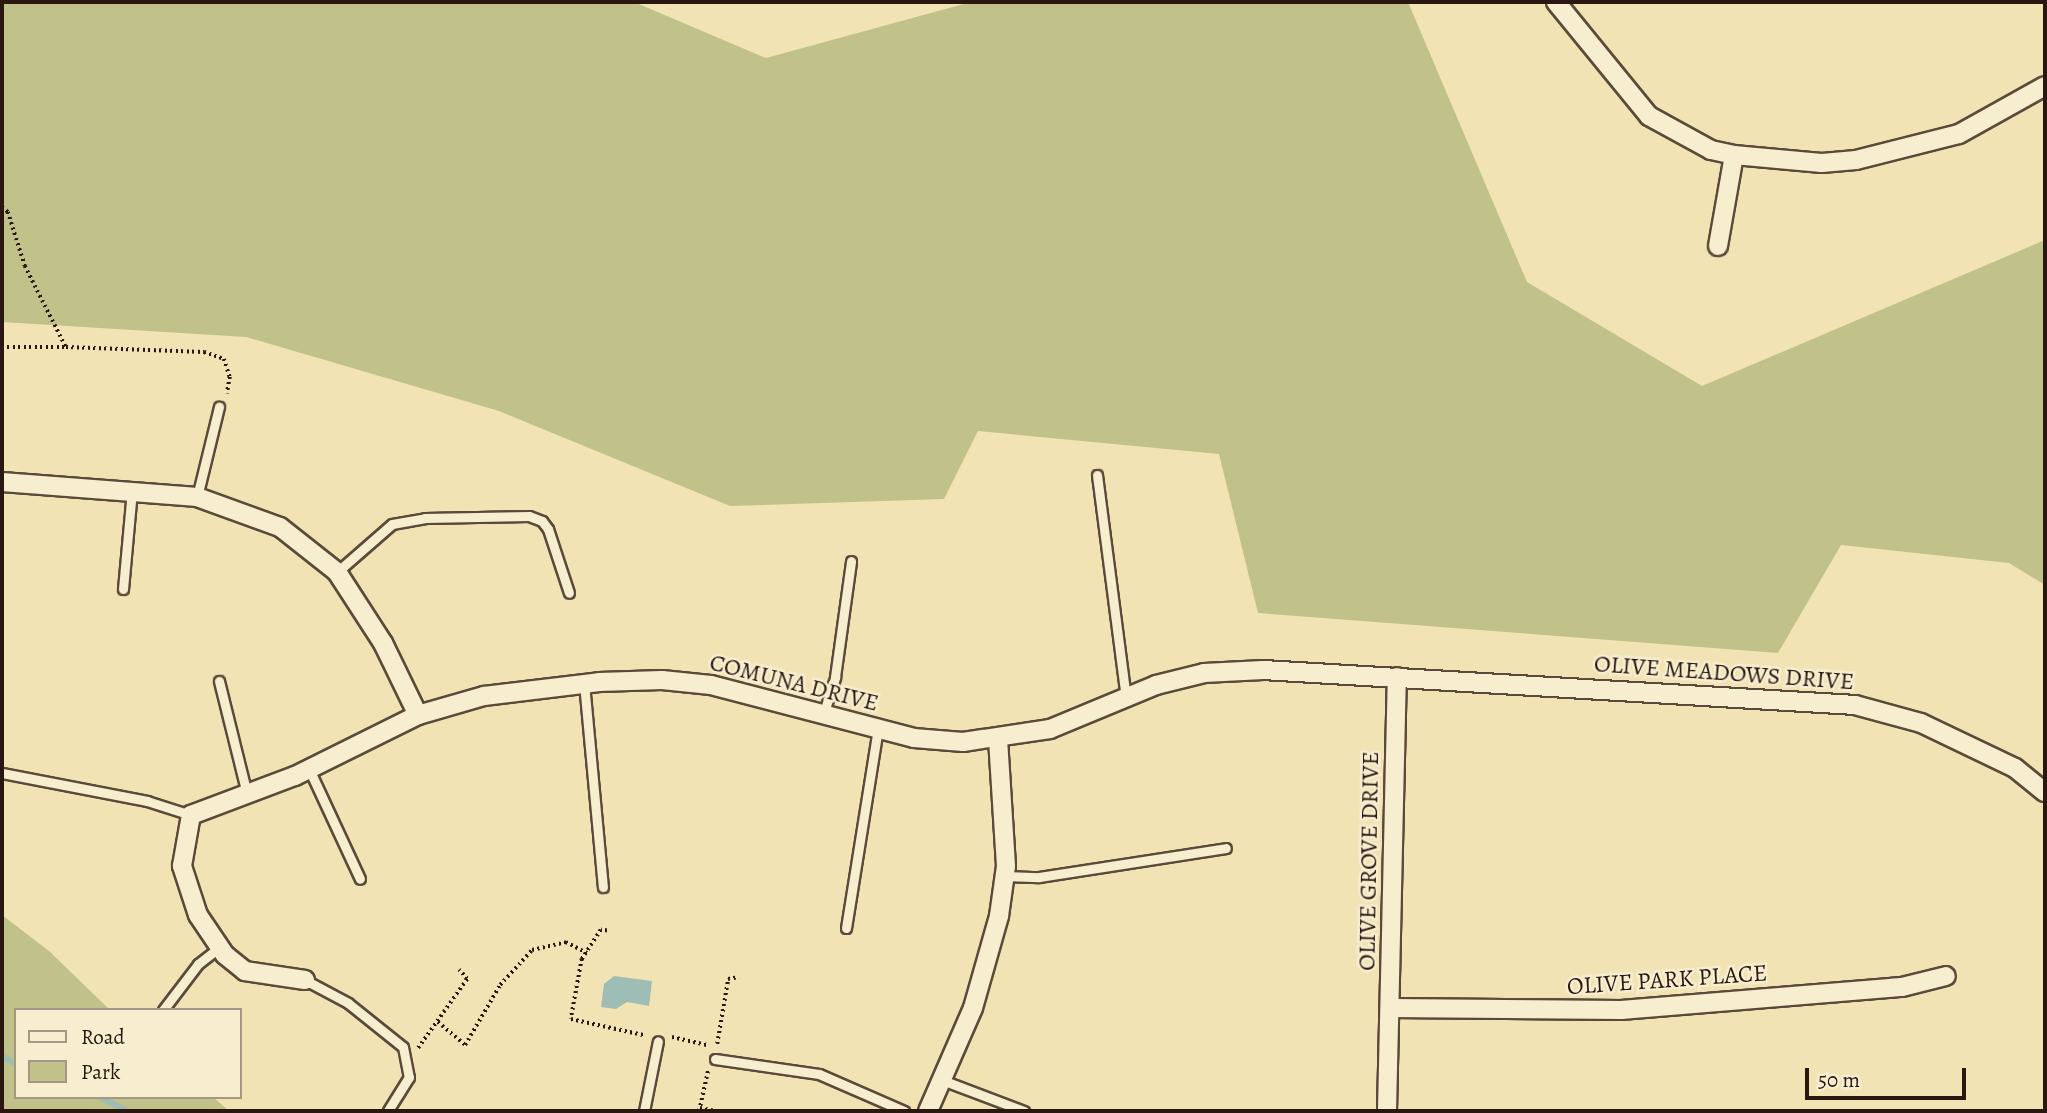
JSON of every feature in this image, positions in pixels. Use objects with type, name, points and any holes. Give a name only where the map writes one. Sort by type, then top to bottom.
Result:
[{"type":"street","points":[[1556,2],[1649,116],[1712,150],[1734,155],[1822,163],[1856,160],[1959,134],[2045,86]]},
{"type":"street","points":[[1718,246],[1734,155]]},
{"type":"street","points":[[2,482],[197,497],[280,527],[337,572],[383,643],[418,715]]},
{"type":"street","name":"COMUNA DRIVE","points":[[191,815],[309,769],[418,715],[484,696],[584,684],[662,680],[711,685],[914,738],[963,742],[998,739],[1050,729],[1126,698],[1204,673],[1263,670],[1397,677]]},
{"type":"street","name":"OLIVE MEADOWS DRIVE","points":[[1397,677],[1855,705],[1921,723],[2015,768],[2045,792]]},
{"type":"street","name":"OLIVE GROVE DRIVE","points":[[1387,1111],[1397,677]]},
{"type":"street","points":[[928,1111],[979,987],[1005,876],[1006,810],[998,739]]},
{"type":"street","points":[[191,815],[182,866],[198,915],[220,947],[245,971],[305,981]]},
{"type":"street","name":"OLIVE PARK PLACE","points":[[1390,1008],[1620,1010],[1902,987],[1946,976]]},
{"type":"lane","points":[[197,497],[219,407]]},
{"type":"lane","points":[[1097,475],[1126,698]]},
{"type":"lane","points":[[124,589],[132,491]]},
{"type":"lane","points":[[337,572],[392,524],[425,518],[529,516],[542,520],[548,529],[569,593]]},
{"type":"lane","points":[[823,715],[835,677],[852,561]]},
{"type":"lane","points":[[219,681],[247,794]]},
{"type":"lane","points":[[584,684],[603,887]]},
{"type":"lane","points":[[846,928],[878,729]]},
{"type":"lane","points":[[309,769],[360,879]]},
{"type":"lane","points":[[2,773],[147,801],[191,815]]},
{"type":"lane","points":[[1005,876],[1040,877],[1226,848]]},
{"type":"lane","points":[[165,1008],[198,964],[220,947]]},
{"type":"lane","points":[[305,981],[357,1010],[403,1047],[410,1077],[388,1111]]},
{"type":"lane","points":[[644,1111],[658,1041]]},
{"type":"lane","points":[[715,1059],[819,1074],[904,1111]]},
{"type":"lane","points":[[942,1080],[1024,1111]]},
{"type":"path","points":[[2,207],[25,266],[66,347]]},
{"type":"path","points":[[2,347],[191,351],[224,359],[230,377],[219,407]]},
{"type":"path","points":[[607,931],[601,930],[580,964],[571,1019],[626,1034]]},
{"type":"path","points":[[438,1022],[465,1045],[499,985],[532,950],[566,942],[587,953]]},
{"type":"path","points":[[408,1062],[467,979],[459,970]]},
{"type":"path","points":[[693,1043],[717,1046],[728,979],[739,977]]},
{"type":"path","points":[[715,1059],[705,1074],[699,1110],[716,1111]]},
{"type":"green space","points":[[2,2],[634,2],[766,58],[971,2],[1408,2],[1527,282],[1702,386],[2045,240],[2045,585],[2009,563],[1841,545],[1778,653],[1258,613],[1219,454],[978,431],[944,499],[730,506],[499,411],[246,337],[2,322]]},
{"type":"green space","points":[[2,915],[49,951],[108,1008],[14,1008],[14,1099],[215,1099],[229,1111],[2,1111]]},
{"type":"water","points":[[614,976],[652,981],[649,1006],[627,1002],[616,1009],[601,1007],[604,984]]},
{"type":"waterway","points":[[2,1056],[14,1063]]},
{"type":"waterway","points":[[104,1099],[128,1111]]}]
